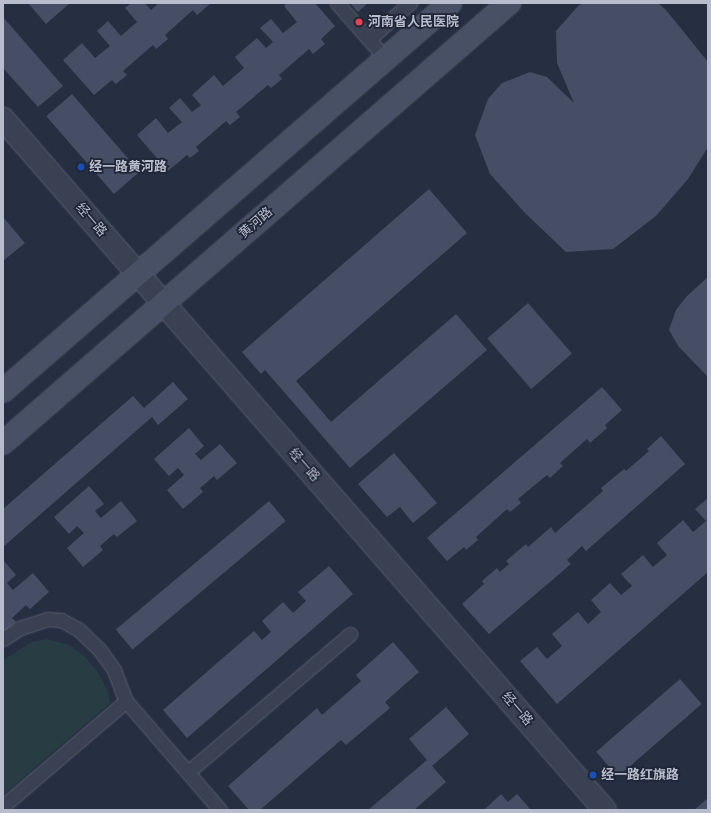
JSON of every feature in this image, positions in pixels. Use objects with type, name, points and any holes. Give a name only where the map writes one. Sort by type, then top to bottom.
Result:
[{"type":"main road","points":[[3,392],[450,3]]},
{"type":"main road","name":"黄河路","points":[[3,443],[509,3]]},
{"type":"street","name":"经一路","points":[[3,119],[605,810]]},
{"type":"lane","points":[[337,3],[386,59]]},
{"type":"lane","points":[[368,39],[410,3]]},
{"type":"lane","points":[[3,639],[20,628],[47,619],[61,620],[78,629],[99,649],[114,670],[126,700],[220,810]]},
{"type":"lane","points":[[188,772],[350,634]]},
{"type":"lane","points":[[3,806],[126,700]]},
{"type":"green space","points":[[47,639],[69,645],[83,655],[97,671],[108,691],[110,703],[3,795],[3,660],[32,642]]},
{"type":"building","points":[[28,3],[70,3],[46,24]]},
{"type":"building","points":[[131,3],[145,3],[151,10],[159,3],[211,3],[197,15],[193,10],[165,35],[168,39],[156,49],[153,45],[123,71],[127,75],[116,84],[112,80],[94,95],[63,60],[82,43],[95,58],[110,46],[97,31],[108,21],[121,36],[137,22],[125,8]]},
{"type":"building","points":[[287,3],[315,3],[335,26],[321,39],[325,44],[313,54],[309,49],[279,75],[282,79],[271,88],[268,85],[236,112],[240,117],[230,125],[226,121],[196,147],[199,151],[190,158],[187,155],[168,171],[137,135],[156,118],[168,133],[182,122],[169,108],[180,98],[192,112],[201,105],[192,95],[214,75],[223,86],[244,68],[235,57],[257,38],[266,48],[273,42],[260,28],[271,19],[283,33],[297,22],[284,6]]},
{"type":"building","points":[[350,3],[368,3],[358,12]]},
{"type":"building","points":[[583,3],[658,3],[666,10],[708,62],[708,147],[688,179],[656,216],[613,249],[566,252],[525,213],[490,174],[475,135],[488,99],[502,83],[530,72],[547,77],[574,103],[557,63],[556,31],[578,6]]},
{"type":"building","points":[[3,17],[63,86],[38,107],[3,68]]},
{"type":"building","points":[[72,94],[140,172],[114,194],[46,116]]},
{"type":"building","points":[[429,189],[467,233],[296,381],[331,422],[456,314],[487,350],[350,468],[265,370],[261,374],[242,352]]},
{"type":"building","points":[[3,217],[25,243],[3,261]]},
{"type":"building","points":[[708,277],[708,377],[679,347],[669,330],[676,310],[687,296]]},
{"type":"building","points":[[528,303],[572,354],[531,389],[487,338]]},
{"type":"building","points":[[173,382],[188,399],[158,425],[152,417],[3,547],[3,509],[133,396],[144,408]]},
{"type":"building","points":[[602,387],[622,410],[605,425],[607,428],[590,443],[587,439],[560,463],[563,466],[550,478],[547,475],[518,499],[521,503],[510,512],[507,509],[476,537],[478,540],[466,550],[464,547],[447,561],[427,538]]},
{"type":"building","points":[[189,428],[204,446],[195,454],[201,460],[220,444],[237,463],[217,480],[214,476],[200,488],[203,492],[183,509],[167,490],[184,475],[178,468],[169,476],[154,459]]},
{"type":"building","points":[[661,436],[685,464],[586,551],[582,546],[567,560],[571,564],[489,634],[462,604],[484,584],[482,581],[497,568],[500,572],[509,564],[506,561],[526,544],[528,547],[551,527],[555,533],[603,491],[601,488],[624,469],[626,471],[649,451],[647,449]]},
{"type":"building","points":[[394,453],[437,503],[413,523],[400,507],[387,517],[358,484]]},
{"type":"building","points":[[89,486],[104,504],[95,511],[101,518],[121,501],[137,521],[117,537],[114,534],[100,546],[103,550],[83,567],[67,548],[84,533],[77,526],[69,534],[54,517]]},
{"type":"building","points":[[708,498],[708,572],[557,704],[520,661],[537,647],[547,659],[562,646],[552,634],[578,612],[588,624],[601,612],[591,600],[610,583],[621,595],[632,586],[621,574],[643,555],[653,567],[667,555],[657,543],[683,520],[693,532],[706,521],[695,509]]},
{"type":"building","points":[[269,501],[286,521],[133,649],[116,630]]},
{"type":"building","points":[[3,560],[16,575],[7,583],[13,590],[33,573],[49,592],[30,609],[26,605],[12,618],[16,622],[3,633]]},
{"type":"building","points":[[329,566],[353,594],[187,738],[163,710],[254,631],[262,640],[271,632],[262,621],[283,602],[293,613],[306,601],[298,592]]},
{"type":"building","points":[[393,642],[419,672],[385,702],[390,708],[346,745],[341,740],[260,810],[249,810],[228,786],[317,708],[322,715],[361,681],[356,675]]},
{"type":"building","points":[[680,679],[702,704],[618,777],[596,752]]},
{"type":"building","points":[[446,707],[469,734],[432,766],[446,782],[414,810],[368,810],[427,760],[409,739]]},
{"type":"building","points":[[501,794],[508,802],[517,794],[531,810],[485,809]]},
{"type":"building","points":[[708,798],[708,810],[694,810]]},
{"type":"place","name":"河南省人民医院","points":[[359,22]]},
{"type":"place","name":"经一路黄河路","points":[[81,167]]},
{"type":"place","name":"经一路红旗路","points":[[593,775]]}]
